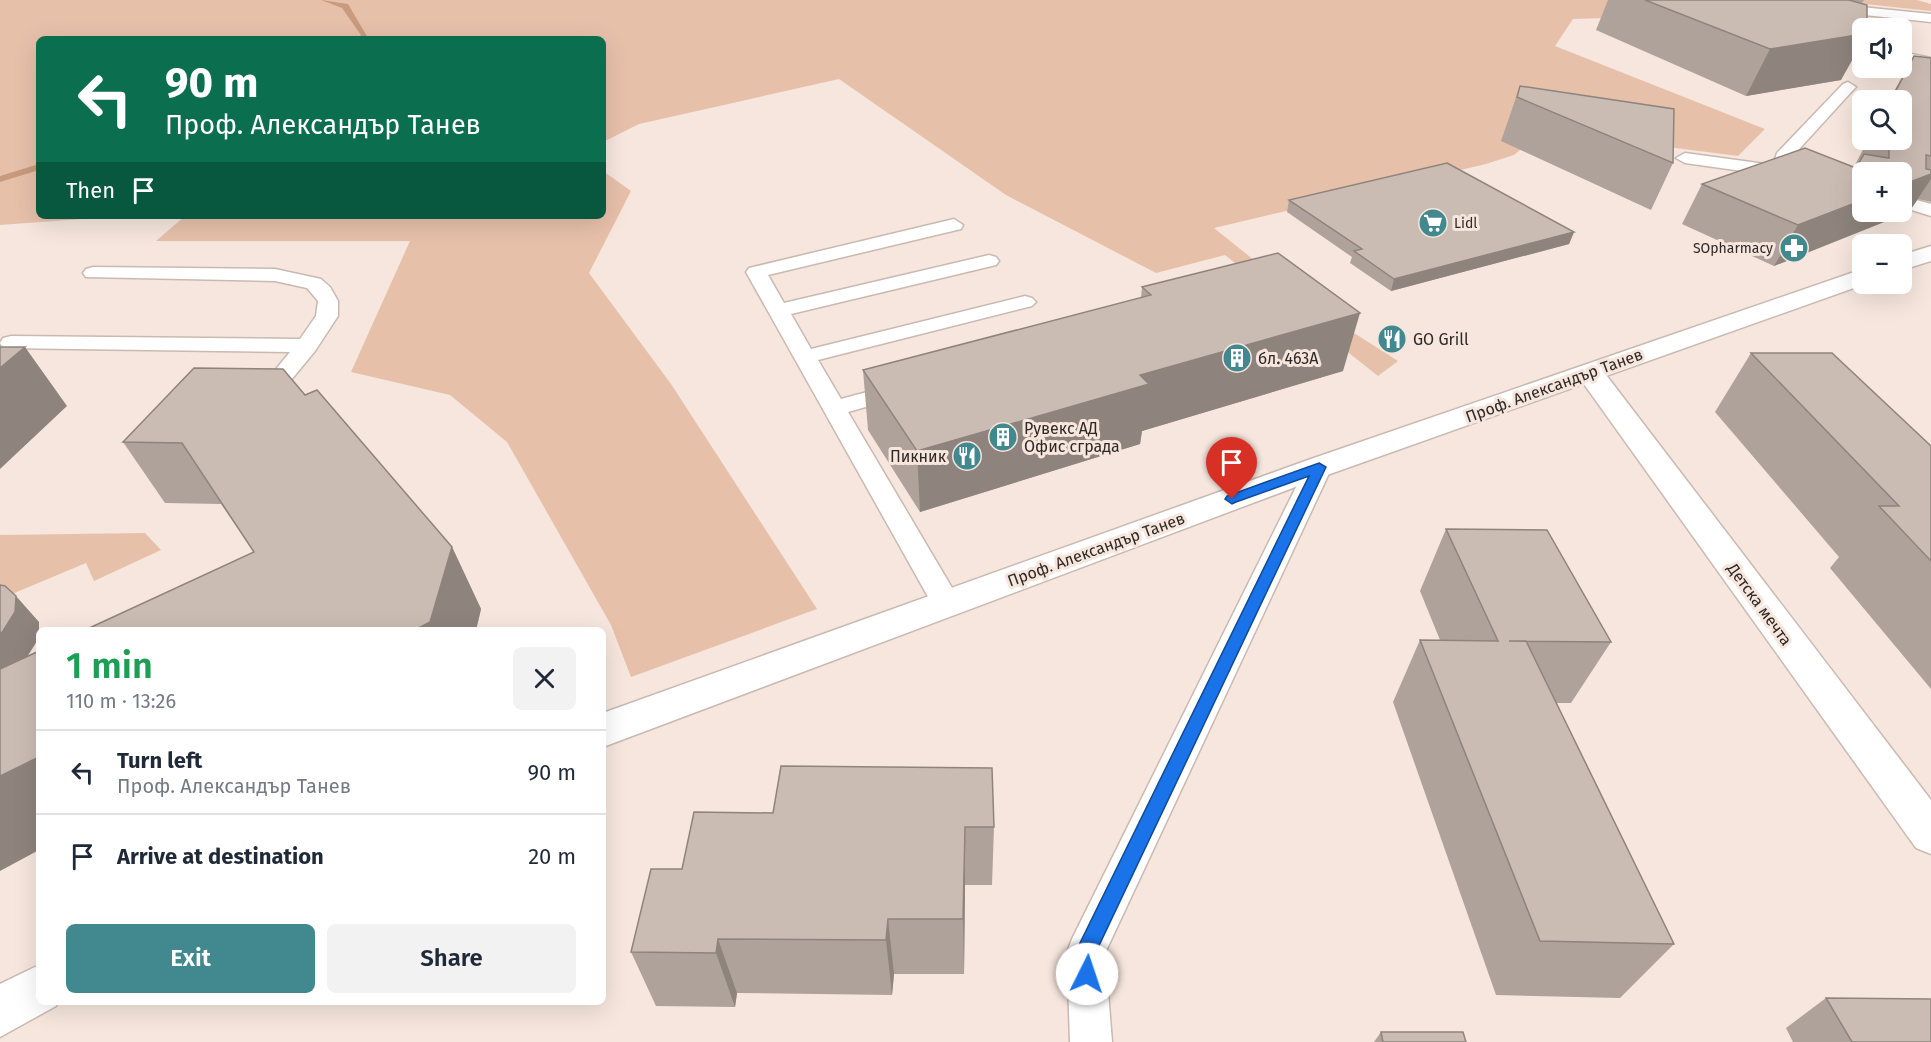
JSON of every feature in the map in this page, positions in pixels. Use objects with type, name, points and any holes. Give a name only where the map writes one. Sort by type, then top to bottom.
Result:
[{"type":"street","points":[[1912,260],[1931,253]]},
{"type":"street","name":"Проф. Александър Танев","points":[[606,729],[1319,467],[1852,280]]},
{"type":"street","name":"Детска мечта","points":[[1590,373],[1931,834]]},
{"type":"street","points":[[0,1012],[36,992]]},
{"type":"lane","points":[[1818,7],[1931,18]]},
{"type":"lane","points":[[1912,58],[1931,62]]},
{"type":"lane","points":[[1781,171],[1784,158],[1848,87]]},
{"type":"lane","points":[[1685,158],[1802,175]]},
{"type":"lane","points":[[1912,204],[1931,210]]},
{"type":"lane","points":[[946,603],[756,272],[954,225]]},
{"type":"lane","points":[[778,311],[988,261]]},
{"type":"lane","points":[[93,273],[275,275],[314,283],[323,291],[328,301],[327,316],[307,346],[265,397]]},
{"type":"lane","points":[[806,357],[1025,302]]},
{"type":"lane","points":[[11,343],[307,346]]},
{"type":"lane","points":[[834,408],[923,384]]},
{"type":"lane","points":[[1091,1042],[1086,952],[1319,467]]},
{"type":"shaded area","points":[[0,0],[1796,0],[1675,16],[1573,19],[1555,46],[1765,129],[1738,156],[1543,131],[1514,155],[1486,164],[1214,228],[1310,305],[1398,361],[1378,376],[1225,255],[1156,273],[1006,195],[839,79],[639,124],[606,140],[606,36],[36,36],[36,219],[82,219],[0,225]]},
{"type":"shaded area","points":[[1828,0],[1917,0],[1931,4],[1931,11]]},
{"type":"shaded area","points":[[606,173],[631,191],[589,273],[671,384],[817,609],[631,677],[611,625],[507,442],[450,395],[351,372],[410,241],[156,241],[182,219],[606,219]]},
{"type":"shaded area","points":[[145,533],[161,550],[94,581],[86,563],[0,599],[0,535]]},
{"type":"building","points":[[1645,0],[1849,0],[1867,5],[1867,18],[1852,18],[1852,36],[1770,49]]},
{"type":"building","points":[[1914,56],[1931,58],[1931,156],[1926,155],[1926,169],[1931,170],[1931,174],[1912,181],[1912,162],[1859,162],[1864,154],[1889,158],[1889,150],[1912,150],[1912,90],[1896,90],[1902,78],[1912,78]]},
{"type":"building","points":[[1520,86],[1674,109],[1673,163],[1517,97]]},
{"type":"building","points":[[1805,148],[1852,166],[1852,204],[1798,225],[1702,184]]},
{"type":"building","name":"Lidl","points":[[1447,163],[1574,232],[1394,279],[1354,251],[1362,249],[1289,200]]},
{"type":"building","points":[[1278,253],[1360,313],[1140,375],[1149,384],[917,451],[863,370],[1151,295],[1142,287]]},
{"type":"building","points":[[0,347],[25,347],[0,368]]},
{"type":"building","points":[[1751,353],[1832,353],[1931,446],[1931,561],[1879,506],[1899,506]]},
{"type":"building","points":[[194,368],[283,369],[305,395],[317,390],[452,547],[430,622],[421,627],[92,627],[254,552],[182,443],[123,442]]},
{"type":"building","points":[[1446,529],[1547,530],[1611,642],[1526,641],[1674,944],[1540,941],[1420,640],[1498,641]]},
{"type":"building","points":[[0,585],[5,586],[16,596],[15,612],[0,634]]},
{"type":"building","points":[[36,652],[36,758],[0,776],[0,669]]},
{"type":"building","points":[[781,766],[992,768],[994,827],[965,827],[963,919],[888,919],[886,940],[718,939],[716,953],[631,952],[651,869],[682,869],[694,812],[773,813]]},
{"type":"building","points":[[1826,998],[1931,999],[1931,1042],[1852,1042]]},
{"type":"building","points":[[1381,1032],[1463,1032],[1466,1042],[1383,1042]]},
{"type":"waterway","points":[[325,0],[345,6],[365,36]]},
{"type":"waterway","points":[[0,179],[36,168]]},
{"type":"place","name":"Lidl","points":[[1433,223]]},
{"type":"place","name":"SOpharmacy","points":[[1794,248]]},
{"type":"place","name":"GO Grill","points":[[1392,339]]},
{"type":"place","name":"бл. 463А","points":[[1237,358]]},
{"type":"place","name":"Рувекс АД Офис сграда","points":[[1003,437]]},
{"type":"place","name":"Пикник","points":[[967,456]]},
{"type":"route","points":[[1087,974],[1086,952],[1319,467],[1232,499]]}]
